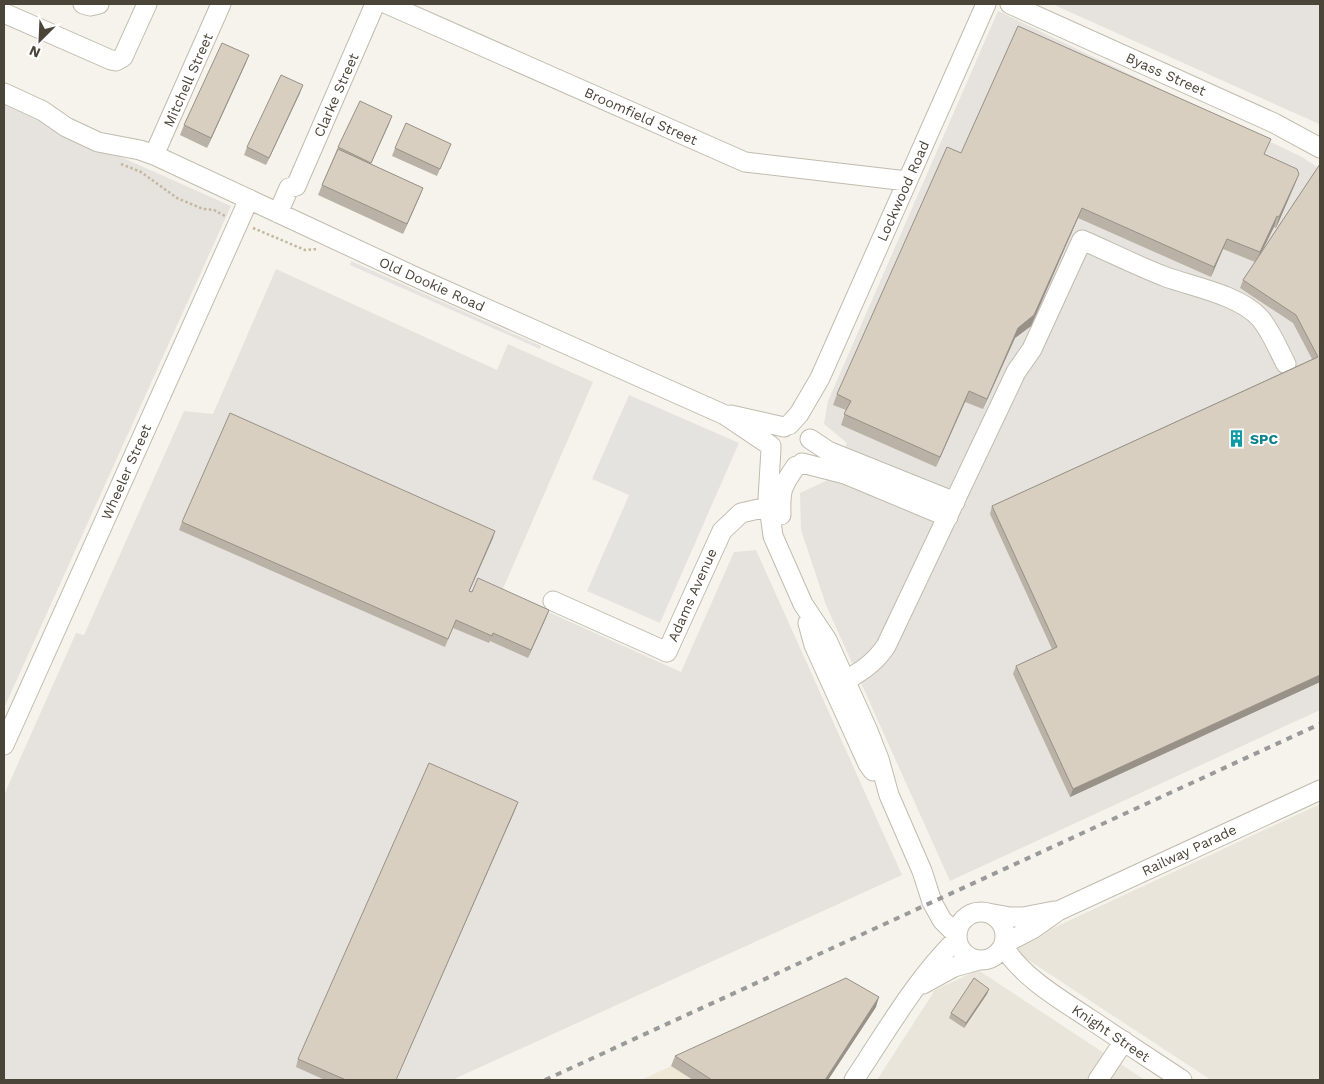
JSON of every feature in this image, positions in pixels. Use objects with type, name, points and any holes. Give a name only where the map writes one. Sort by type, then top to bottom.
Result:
[{"type":"street","points":[[83,4],[90,6],[99,4]]},
{"type":"street","points":[[4,13],[116,61],[124,57],[148,4]]},
{"type":"street","name":"Mitchell Street","points":[[147,153],[222,4]]},
{"type":"street","name":"Clarke Street","points":[[283,215],[299,193],[296,186],[375,4]]},
{"type":"street","name":"Broomfield Street","points":[[387,4],[745,162],[907,181]]},
{"type":"street","name":"Lockwood Road","points":[[786,426],[799,414],[820,378],[985,4]]},
{"type":"street","name":"Byass Street","points":[[1010,4],[1274,123],[1320,148]]},
{"type":"street","name":"Old Dookie Road","points":[[4,93],[43,111],[71,116],[420,279],[725,415],[771,448]]},
{"type":"street","name":"Wheeler Street","points":[[4,746],[249,199]]},
{"type":"street","points":[[840,684],[871,664],[886,646],[1016,372],[1032,349],[1082,240],[1165,276],[1205,289],[1246,306],[1259,317],[1270,333],[1286,364]]},
{"type":"street","name":"Lockwood Road","points":[[810,437],[820,378]]},
{"type":"street","name":"Old Dookie Road","points":[[725,415],[740,416],[786,426]]},
{"type":"street","points":[[951,509],[828,451],[798,426],[786,426],[773,436],[769,508],[773,536],[803,604],[814,646],[840,684],[860,731],[868,764],[890,795],[922,871],[932,902],[942,920],[957,937],[966,956],[981,960]]},
{"type":"street","points":[[783,559],[780,496],[783,485],[811,452],[810,437]]},
{"type":"street","points":[[771,448],[777,461],[789,466],[799,464],[845,474],[951,509]]},
{"type":"street","name":"Adams Avenue","points":[[553,601],[667,652],[722,530],[741,513],[769,508]]},
{"type":"street","name":"Railway Parade","points":[[1003,945],[1034,928],[1058,911],[1320,790]]},
{"type":"street","points":[[908,1000],[924,983],[937,975],[954,967],[995,956],[1003,945],[1004,930],[996,918],[950,908],[932,888],[922,871]]},
{"type":"street","name":"Railway Parade","points":[[977,914],[1023,917],[1058,911]]},
{"type":"street","points":[[854,1080],[908,1000],[943,952],[957,937],[960,924],[977,914]]},
{"type":"street","name":"Knight Street","points":[[1003,945],[1009,956],[1029,975],[1065,1002],[1182,1080]]},
{"type":"street","name":"Knight Street","points":[[981,960],[1065,1002]]},
{"type":"street","points":[[1098,1080],[1124,1041]]},
{"type":"path","points":[[217,212],[305,250],[322,248]]},
{"type":"shaded area","points":[[1052,4],[1320,4],[1320,125],[1317,123]]},
{"type":"shaded area","points":[[998,11],[1302,157],[1320,169],[1320,710],[950,881],[826,605],[801,530],[800,493],[832,478],[847,443],[824,424],[828,401]]},
{"type":"shaded area","points":[[4,105],[231,206],[4,708]]},
{"type":"shaded area","points":[[351,261],[541,346],[540,349],[350,265]]},
{"type":"shaded area","points":[[276,269],[497,370],[508,344],[593,382],[502,591],[681,672],[734,552],[756,550],[902,875],[452,1080],[4,1080],[4,795],[76,633],[84,635],[184,411],[213,414]]},
{"type":"shaded area","points":[[629,395],[739,443],[660,623],[587,591],[629,495],[592,479]]},
{"type":"shaded area","points":[[1320,804],[1320,1080],[1211,1080],[1010,948]]},
{"type":"shaded area","points":[[978,970],[1145,1080],[877,1080],[935,990]]},
{"type":"shaded area","points":[[671,1066],[693,1080],[641,1080]]},
{"type":"building","points":[[1018,26],[1271,139],[1264,154],[1297,169],[1299,174],[1260,252],[1227,239],[1214,267],[1082,208],[1034,315],[1018,328],[987,399],[969,391],[940,457],[844,414],[851,401],[837,394],[947,147],[961,153]]},
{"type":"building","points":[[222,43],[249,55],[211,138],[184,125]]},
{"type":"building","points":[[281,75],[303,85],[269,158],[247,147]]},
{"type":"building","points":[[360,101],[392,116],[371,163],[338,147]]},
{"type":"building","points":[[406,123],[451,144],[440,169],[395,148]]},
{"type":"building","points":[[338,149],[423,188],[407,224],[322,185]]},
{"type":"building","name":"SPC","points":[[1320,164],[1320,675],[1073,789],[1016,666],[1057,647],[992,506],[1318,357],[1296,315],[1243,280]]},
{"type":"building","points":[[230,413],[495,531],[469,591],[472,592],[478,578],[549,610],[531,650],[493,633],[492,636],[456,620],[448,639],[182,522]]},
{"type":"building","points":[[429,763],[518,802],[396,1080],[346,1080],[298,1059]]},
{"type":"building","points":[[846,978],[879,997],[825,1080],[712,1080],[675,1056]]},
{"type":"building","points":[[974,978],[989,989],[966,1023],[951,1013]]},
{"type":"railway","points":[[545,1080],[1320,724]]},
{"type":"place","name":"SPC","points":[[1236,439]]}]
